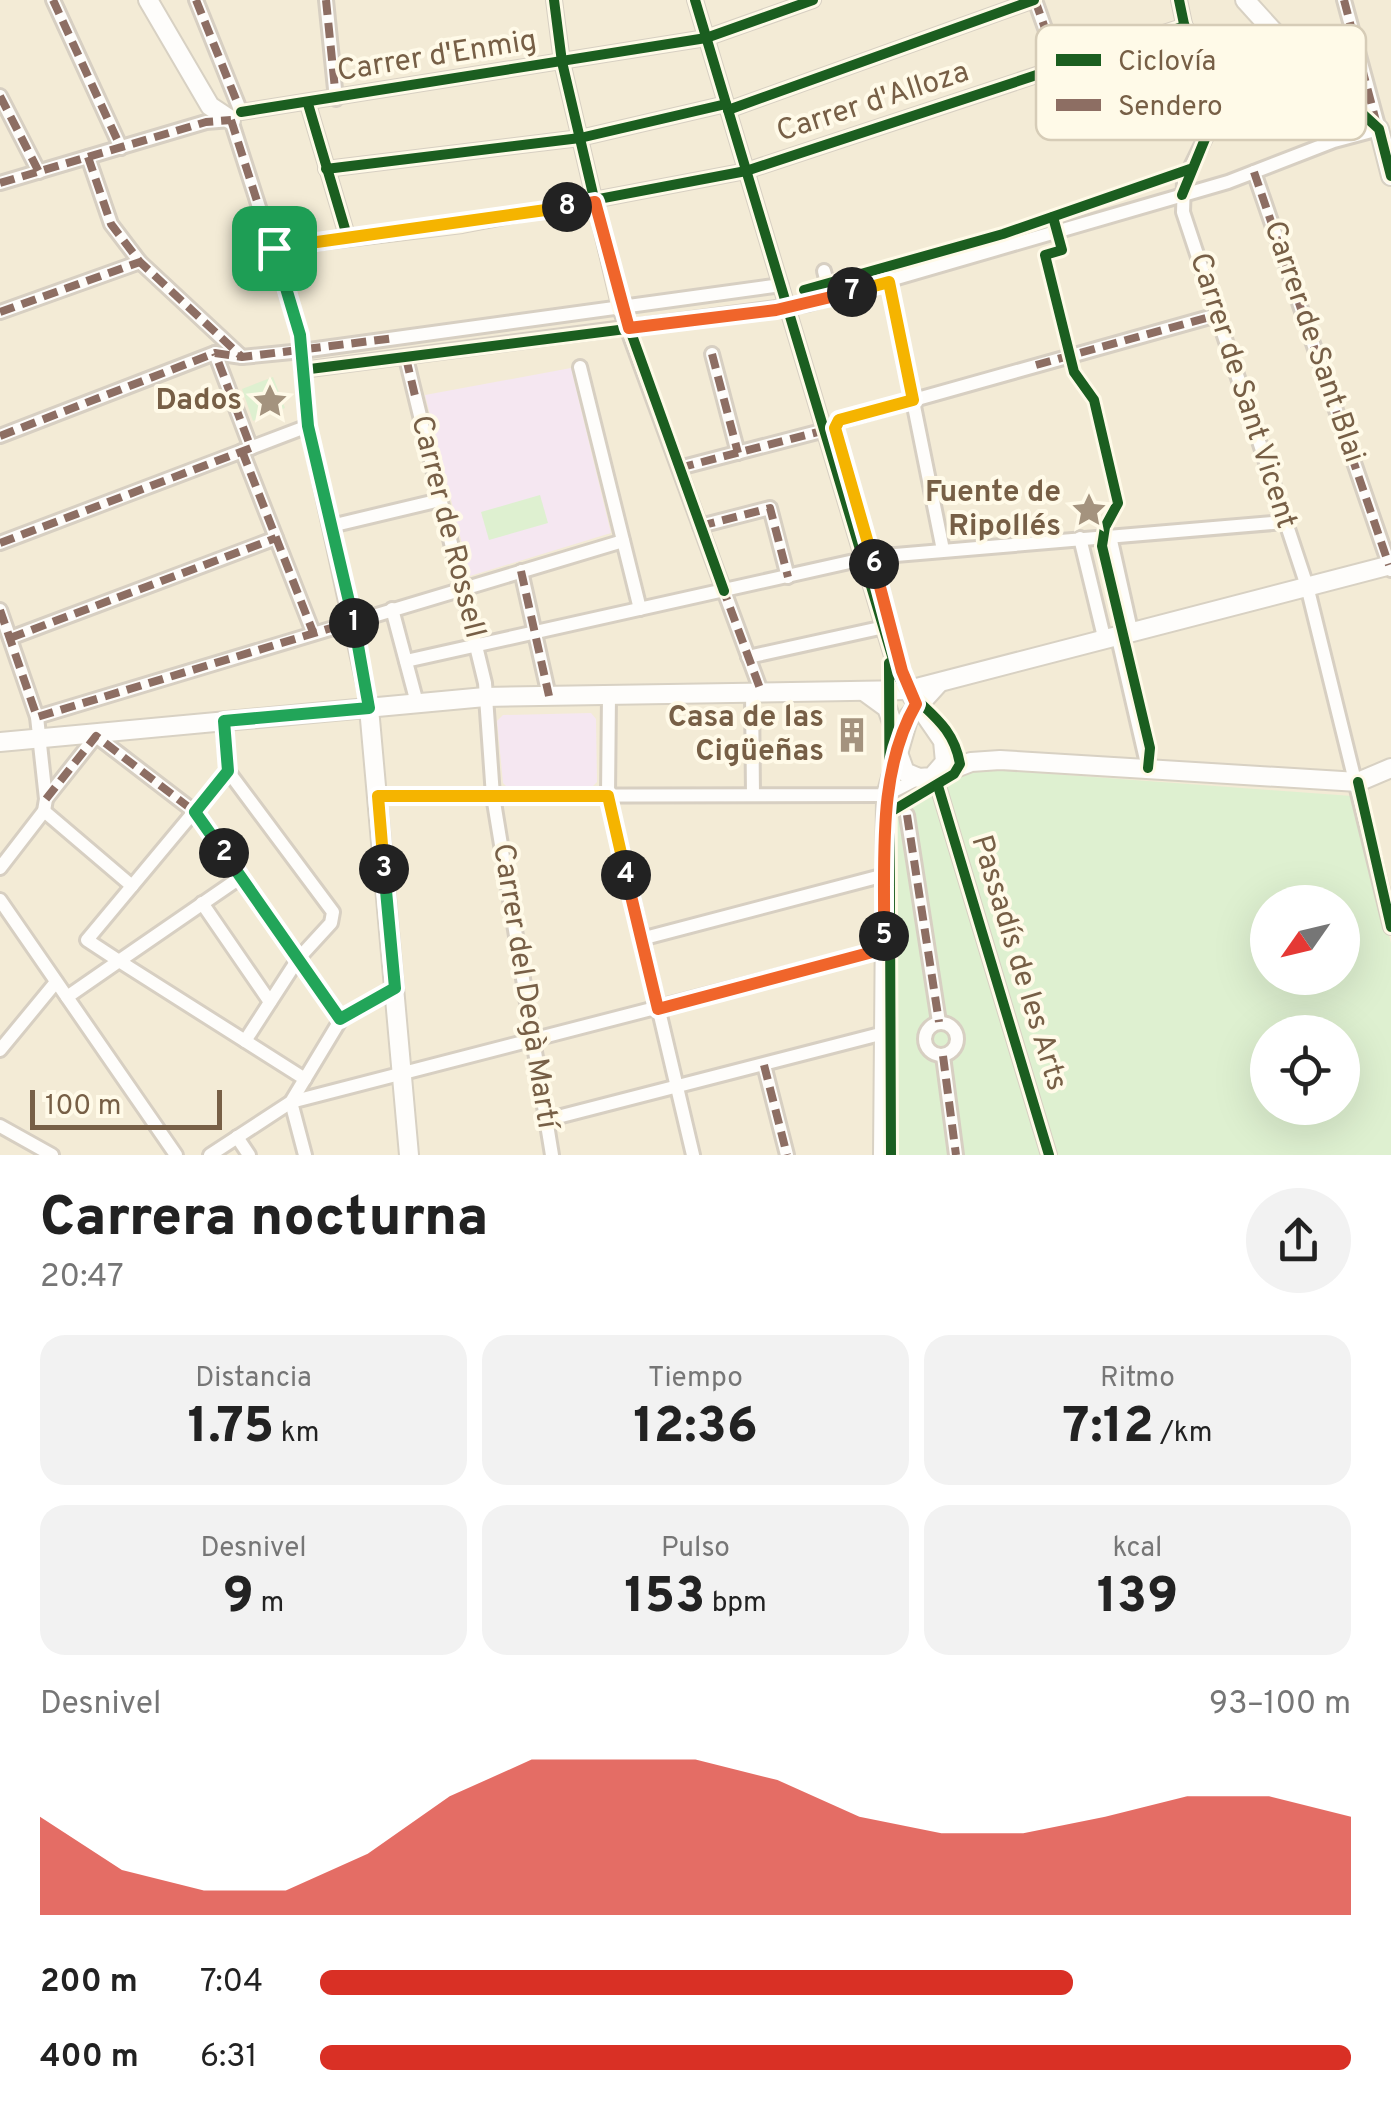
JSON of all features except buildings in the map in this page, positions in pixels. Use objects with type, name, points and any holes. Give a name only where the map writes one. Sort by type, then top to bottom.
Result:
[{"type":"street","points":[[53,0],[121,148]]},
{"type":"street","points":[[148,0],[210,106],[236,116]]},
{"type":"street","points":[[196,0],[236,116],[302,351],[308,426],[354,621],[369,708],[409,1155]]},
{"type":"street","points":[[326,0],[336,99]]},
{"type":"street","points":[[554,0],[562,62],[620,308],[748,657],[756,691],[753,795]]},
{"type":"street","points":[[695,0],[788,308],[831,427],[901,698],[904,772],[930,780]]},
{"type":"street","name":"Carrer d'Enmig","points":[[0,183],[206,122],[706,38],[813,0]]},
{"type":"street","points":[[326,169],[580,138],[727,107],[1035,0],[1044,25]]},
{"type":"street","points":[[1178,0],[1185,25]]},
{"type":"street","points":[[1245,0],[1270,25]]},
{"type":"street","points":[[1344,0],[1351,25]]},
{"type":"street","name":"Carrer d'Alloza","points":[[274,248],[595,202],[746,171],[1036,76]]},
{"type":"street","points":[[1366,83],[1378,130],[1388,150],[1391,176]]},
{"type":"street","points":[[0,96],[39,172]]},
{"type":"street","points":[[308,104],[348,239]]},
{"type":"street","points":[[1366,118],[1378,130]]},
{"type":"street","points":[[1366,133],[1378,130]]},
{"type":"street","points":[[1182,195],[1205,140]]},
{"type":"street","points":[[302,370],[788,308],[1182,195],[1338,140]]},
{"type":"street","points":[[88,157],[110,224],[140,262],[242,357]]},
{"type":"street","name":"Carrer de Sant Blai","points":[[1254,172],[1390,567]]},
{"type":"street","name":"Carrer de Sant Vicent","points":[[1182,195],[1183,212],[1307,586],[1391,927]]},
{"type":"street","points":[[0,312],[140,262]]},
{"type":"street","points":[[824,271],[830,298]]},
{"type":"street","points":[[889,282],[944,550]]},
{"type":"street","points":[[0,436],[215,354],[242,357],[302,351],[781,285]]},
{"type":"street","points":[[742,292],[744,314]]},
{"type":"street","points":[[680,468],[1217,314]]},
{"type":"street","points":[[215,354],[276,538],[313,632]]},
{"type":"street","points":[[712,354],[738,452]]},
{"type":"street","name":"Carrer de Rossell","points":[[406,358],[484,697]]},
{"type":"street","points":[[580,368],[640,609]]},
{"type":"street","points":[[0,543],[308,426]]},
{"type":"street","points":[[331,526],[440,500]]},
{"type":"street","points":[[700,526],[770,508],[788,576]]},
{"type":"street","points":[[406,661],[866,559],[1286,522]]},
{"type":"street","points":[[1110,536],[1117,634]]},
{"type":"street","points":[[10,638],[276,538]]},
{"type":"street","points":[[1080,538],[1117,634],[1148,768]]},
{"type":"street","points":[[37,717],[623,541]]},
{"type":"street","points":[[901,698],[946,677],[1390,567]]},
{"type":"street","points":[[521,571],[548,696]]},
{"type":"street","points":[[392,609],[417,703]]},
{"type":"street","points":[[0,610],[37,717],[45,805],[132,886]]},
{"type":"street","points":[[748,657],[884,627]]},
{"type":"street","points":[[0,742],[484,697],[860,690],[901,698],[939,735],[947,754],[942,768],[930,780]]},
{"type":"street","points":[[609,694],[608,796],[693,1155]]},
{"type":"street","name":"Carrer del Degà Martí","points":[[484,697],[493,796],[552,1155]]},
{"type":"street","points":[[879,1154],[886,794],[900,742],[901,698]]},
{"type":"street","points":[[224,721],[228,771],[333,912],[331,923],[298,959],[245,1041]]},
{"type":"street","points":[[900,742],[920,729],[939,735]]},
{"type":"street","points":[[0,868],[96,736]]},
{"type":"street","points":[[96,736],[195,812],[340,1019]]},
{"type":"street","points":[[378,796],[886,794],[930,780],[960,764],[986,761],[1358,782],[1391,768]]},
{"type":"street","points":[[228,771],[86,940],[305,1079]]},
{"type":"street","name":"Passadís de les Arts","points":[[930,780],[1049,1155]]},
{"type":"street","points":[[907,815],[939,1022]]},
{"type":"street","points":[[641,939],[885,876]]},
{"type":"street","points":[[66,996],[241,877]]},
{"type":"street","points":[[0,900],[176,1155]]},
{"type":"street","points":[[202,904],[270,1002]]},
{"type":"street","points":[[210,1155],[291,1102],[884,949]]},
{"type":"street","points":[[0,1050],[56,982]]},
{"type":"street","points":[[306,1155],[291,1102],[340,1019],[395,988]]},
{"type":"street","points":[[939,1022],[948,1023],[958,1036],[952,1052],[943,1056],[929,1050],[925,1042],[931,1026],[939,1022]]},
{"type":"street","points":[[546,1120],[884,1034]]},
{"type":"street","points":[[943,1056],[956,1155]]},
{"type":"street","points":[[764,1065],[786,1155]]},
{"type":"street","points":[[0,1126],[52,1155]]},
{"type":"street","points":[[237,1137],[249,1155]]},
{"type":"shaded area","points":[[0,0],[1391,0],[1391,1155],[0,1155]]},
{"type":"shaded area","points":[[571,368],[611,533],[470,576],[425,395]]},
{"type":"shaded area","points":[[591,713],[596,719],[597,782],[592,787],[508,788],[503,783],[497,721],[503,715]]},
{"type":"green space","points":[[273,377],[285,408],[253,421],[242,389]]},
{"type":"green space","points":[[540,495],[548,523],[489,540],[481,512]]},
{"type":"green space","points":[[970,768],[1352,796],[1391,943],[1391,1155],[898,1155],[897,809]]},
{"type":"marked path","points":[[53,0],[121,148]]},
{"type":"marked path","points":[[196,0],[241,112]]},
{"type":"marked path","points":[[326,0],[336,99]]},
{"type":"marked path","points":[[1035,0],[1044,25]]},
{"type":"marked path","points":[[1344,0],[1351,25]]},
{"type":"marked path","points":[[1366,83],[1377,125]]},
{"type":"marked path","points":[[0,96],[39,172]]},
{"type":"marked path","points":[[231,120],[300,335],[308,426],[369,708]]},
{"type":"marked path","points":[[0,183],[206,122],[231,120]]},
{"type":"marked path","points":[[88,157],[111,224],[140,262],[242,357]]},
{"type":"marked path","points":[[1254,172],[1389,565]]},
{"type":"marked path","points":[[0,312],[140,262]]},
{"type":"marked path","points":[[889,282],[894,309]]},
{"type":"marked path","points":[[1036,365],[1217,315]]},
{"type":"marked path","points":[[0,436],[215,353],[242,357],[395,338]]},
{"type":"marked path","points":[[0,543],[251,448],[215,353]]},
{"type":"marked path","points":[[712,354],[738,453]]},
{"type":"marked path","points":[[406,358],[416,400]]},
{"type":"marked path","points":[[679,468],[830,429]]},
{"type":"marked path","points":[[242,451],[313,632]]},
{"type":"marked path","points":[[700,526],[770,508],[788,577]]},
{"type":"marked path","points":[[10,638],[276,538]]},
{"type":"marked path","points":[[521,571],[549,696]]},
{"type":"marked path","points":[[722,586],[761,691]]},
{"type":"marked path","points":[[0,610],[37,717],[354,621]]},
{"type":"marked path","points":[[46,799],[96,736],[195,812]]},
{"type":"marked path","points":[[907,815],[939,1022]]},
{"type":"marked path","points":[[943,1056],[956,1155]]},
{"type":"marked path","points":[[764,1065],[787,1155]]},
{"type":"cycle path","points":[[554,0],[562,62],[620,309]]},
{"type":"cycle path","points":[[695,0],[898,676],[949,735],[960,764],[954,774],[892,811]]},
{"type":"cycle path","points":[[241,112],[706,38],[813,0]]},
{"type":"cycle path","points":[[728,110],[1034,0]]},
{"type":"cycle path","points":[[1179,0],[1184,25]]},
{"type":"cycle path","points":[[274,248],[462,225],[746,171],[1036,75]]},
{"type":"cycle path","points":[[308,104],[348,239]]},
{"type":"cycle path","points":[[326,169],[580,138],[726,104]]},
{"type":"cycle path","points":[[1366,117],[1379,129],[1391,176]]},
{"type":"cycle path","points":[[1182,195],[1205,140]]},
{"type":"cycle path","points":[[804,290],[1003,234],[1190,169]]},
{"type":"cycle path","points":[[1053,217],[1062,250],[1045,255],[1074,372],[1094,400],[1118,503],[1105,527],[1102,546],[1150,748],[1148,768]]},
{"type":"cycle path","points":[[302,370],[776,310],[831,298]]},
{"type":"cycle path","points":[[629,327],[724,591]]},
{"type":"cycle path","points":[[889,663],[891,1155]]},
{"type":"cycle path","points":[[1358,782],[1391,927]]},
{"type":"cycle path","points":[[938,786],[1049,1155]]},
{"type":"place","name":"Dados","points":[[270,401]]},
{"type":"place","name":"Fuente de Ripollés","points":[[1089,510]]},
{"type":"place","name":"Casa de las Cigüeñas","points":[[852,735]]},
{"type":"route","points":[[595,202],[620,308],[629,328],[776,310],[889,282],[913,400],[839,420],[835,428],[904,680],[916,704],[899,742],[886,794],[884,949],[658,1009],[608,796],[378,796],[395,988],[340,1019],[195,812],[228,771],[224,721],[369,708],[354,621],[308,426],[300,335],[274,248],[462,225],[595,202]]}]
